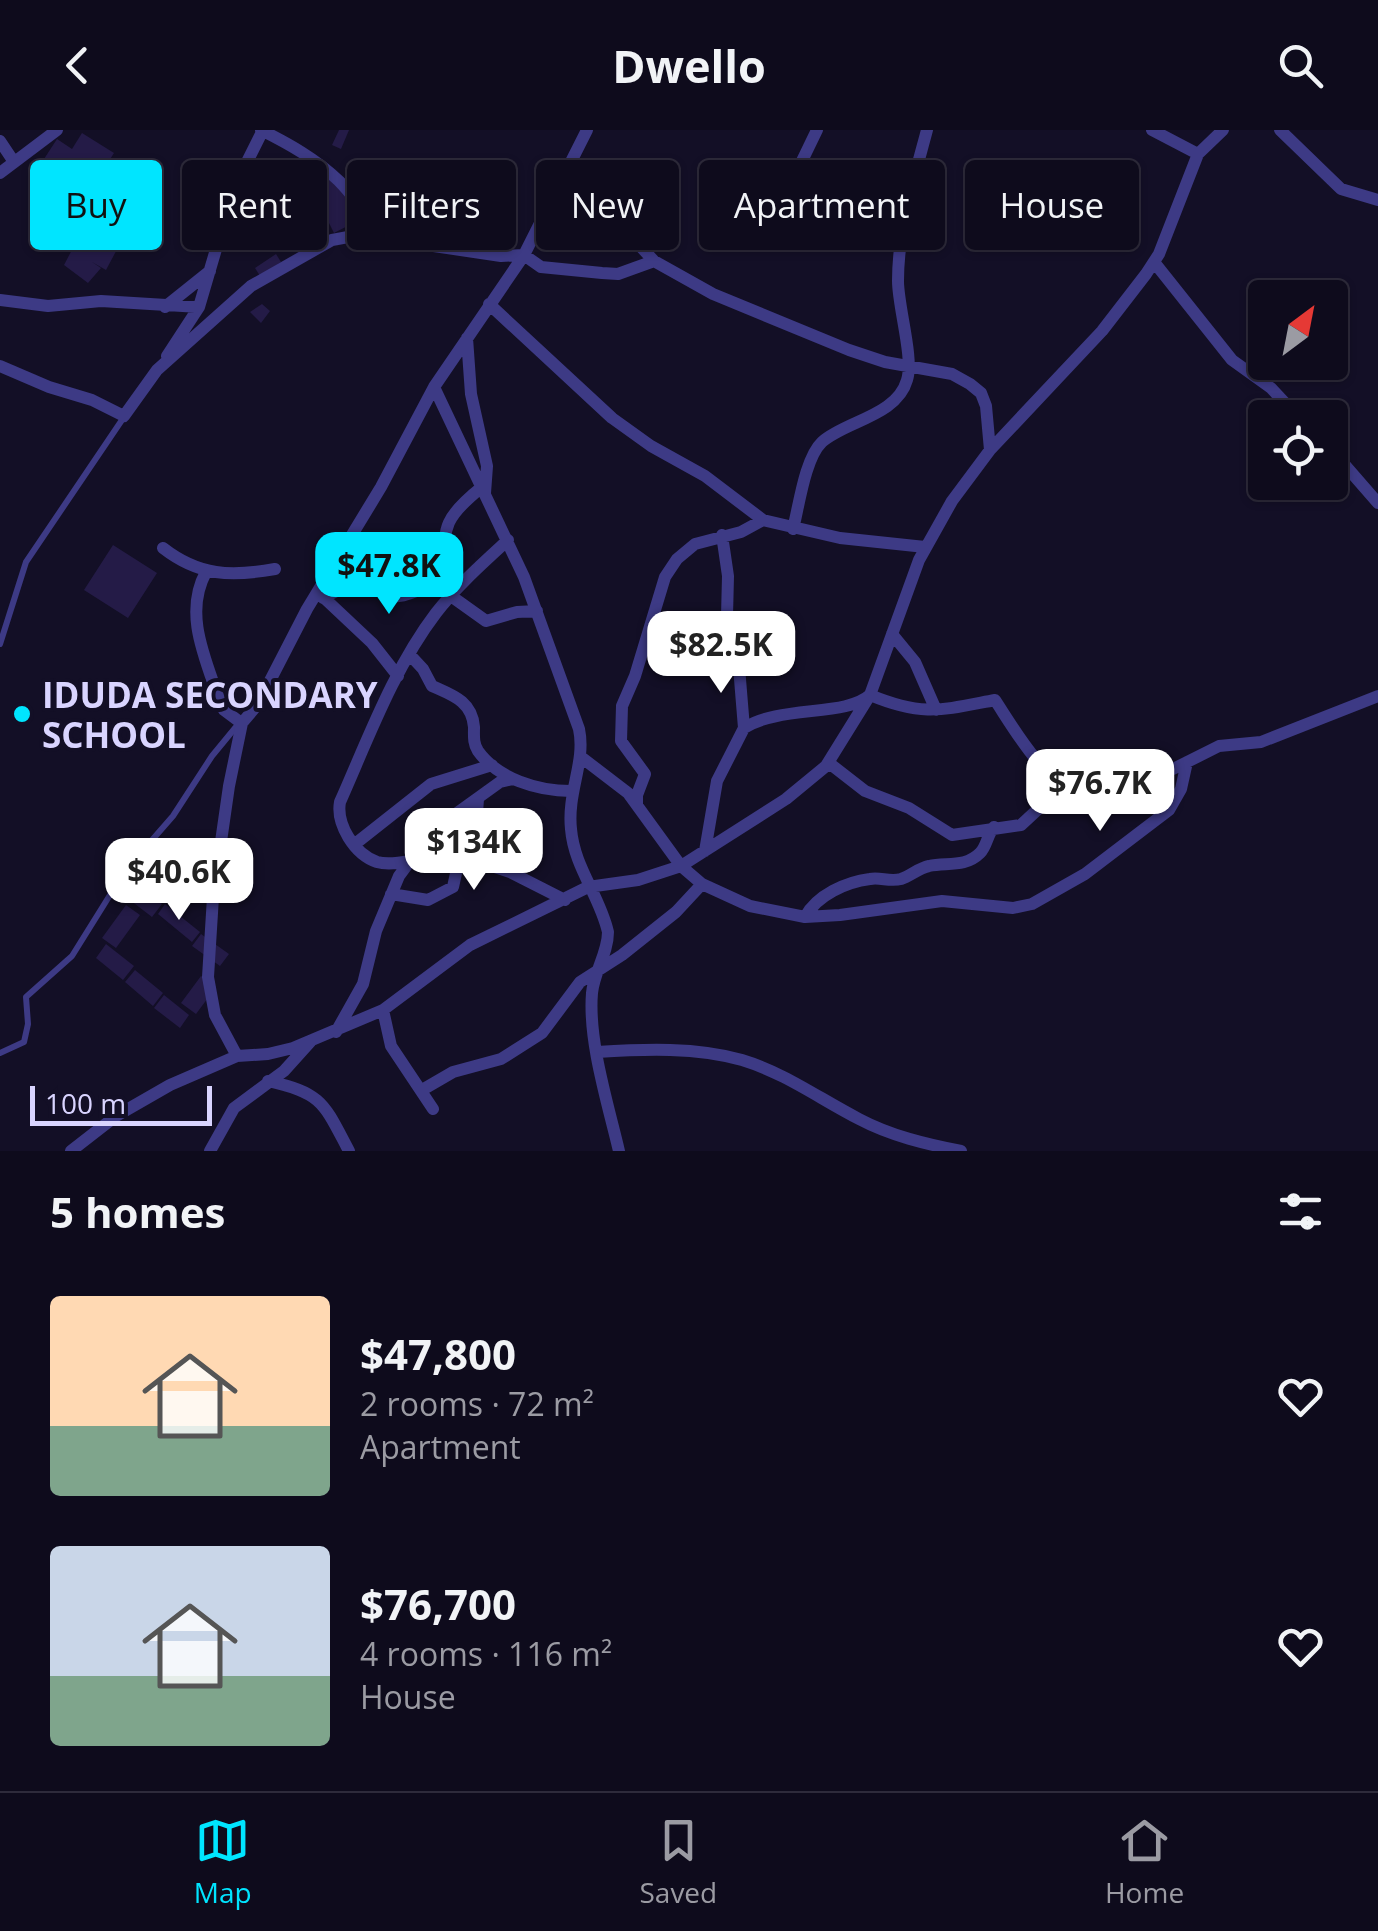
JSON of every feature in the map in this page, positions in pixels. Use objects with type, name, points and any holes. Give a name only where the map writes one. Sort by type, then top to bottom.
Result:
[{"type":"street","points":[[0,173],[57,130]]},
{"type":"street","points":[[0,366],[124,416],[199,307],[234,188],[262,130],[321,165],[347,190]]},
{"type":"street","points":[[573,160],[587,130]]},
{"type":"street","points":[[802,160],[816,130]]},
{"type":"street","points":[[793,529],[804,482],[819,446],[886,406],[904,386],[908,366],[898,262],[908,200],[926,130]]},
{"type":"street","points":[[1152,130],[1198,154]]},
{"type":"street","points":[[1280,130],[1342,190],[1378,200]]},
{"type":"street","points":[[71,1151],[141,1100],[236,1056],[268,1054],[336,1032],[383,1010],[470,946],[588,887],[638,880],[681,866],[786,799],[829,763],[870,695],[925,547],[952,500],[990,450],[1102,331],[1154,262],[1198,154],[1216,132]]},
{"type":"street","points":[[0,140],[14,162]]},
{"type":"street","points":[[236,1056],[215,1015],[208,977],[213,896],[242,723],[258,704],[321,595],[434,387],[536,232]]},
{"type":"street","points":[[157,370],[251,286],[289,262],[347,236]]},
{"type":"street","points":[[461,250],[524,255],[541,267],[618,274],[654,261]]},
{"type":"street","points":[[644,250],[654,261],[714,294],[849,350],[952,374],[976,388],[986,406],[990,450]]},
{"type":"street","points":[[1154,262],[1232,360],[1282,400]]},
{"type":"street","points":[[165,306],[211,270]]},
{"type":"street","points":[[0,300],[48,306],[102,302],[199,307]]},
{"type":"street","points":[[490,304],[612,418],[650,446],[705,476],[763,520],[840,538],[925,547]]},
{"type":"street","points":[[448,599],[445,528],[453,514],[484,490],[487,466],[471,394],[467,338]]},
{"type":"street","points":[[434,387],[508,540],[579,729],[580,756],[571,791],[571,832],[576,858],[608,932],[608,943],[597,969],[592,1011],[597,1052],[620,1151]]},
{"type":"street","points":[[1348,469],[1378,503]]},
{"type":"street","points":[[638,805],[637,795],[646,774],[621,740],[622,706],[670,566],[696,544],[741,532],[763,520]]},
{"type":"street","points":[[705,852],[717,780],[744,728],[740,667],[728,616],[722,535]]},
{"type":"street","points":[[350,537],[361,555],[379,564],[392,577],[425,573],[445,577]]},
{"type":"street","points":[[410,861],[378,862],[356,844],[341,825],[340,802],[410,655],[448,599],[508,540]]},
{"type":"street","points":[[162,548],[206,572],[238,574],[275,569]]},
{"type":"street","points":[[206,572],[196,604],[197,627],[220,702],[240,722]]},
{"type":"street","points":[[321,595],[360,584],[384,595],[400,596],[445,577]]},
{"type":"street","points":[[321,595],[372,643],[398,676]]},
{"type":"street","points":[[448,599],[490,622],[511,613],[537,611]]},
{"type":"street","points":[[892,634],[915,662],[936,710]]},
{"type":"street","points":[[410,655],[432,686],[452,692],[466,705],[474,722],[474,742],[492,765],[512,779],[542,789],[571,791]]},
{"type":"street","points":[[744,728],[771,715],[843,706],[864,701],[870,695]]},
{"type":"street","points":[[870,695],[905,707],[936,710],[955,710],[996,700],[1006,721],[1063,786],[1084,794],[1162,773],[1219,746],[1260,742],[1378,696]]},
{"type":"street","points":[[580,756],[619,785],[681,866],[702,884],[750,906],[805,916],[852,914],[942,901],[1014,908],[1032,904],[1077,880],[1169,810],[1180,790],[1186,762]]},
{"type":"street","points":[[829,763],[865,792],[909,808],[946,834],[1022,824],[1063,786]]},
{"type":"street","points":[[356,844],[431,784],[492,765]]},
{"type":"street","points":[[336,1032],[363,984],[372,944],[391,894],[410,861],[437,830],[500,782],[512,779]]},
{"type":"street","points":[[391,894],[428,900],[449,891],[462,856],[474,840],[478,799]]},
{"type":"street","points":[[805,916],[828,894],[864,880],[900,879],[926,867],[954,866],[974,857],[984,849],[994,827]]},
{"type":"street","points":[[462,856],[510,872],[564,900]]},
{"type":"street","points":[[422,1090],[453,1072],[502,1059],[531,1041],[555,1019],[580,982],[676,912],[702,884]]},
{"type":"street","points":[[383,1010],[390,1046],[433,1109]]},
{"type":"street","points":[[210,1151],[234,1108],[292,1063],[312,1039]]},
{"type":"street","points":[[597,1052],[680,1051],[742,1060],[803,1085],[876,1127],[961,1151]]},
{"type":"street","points":[[268,1081],[313,1094],[349,1151]]},
{"type":"lane","points":[[0,644],[26,562],[124,416]]},
{"type":"lane","points":[[0,1053],[24,1042],[28,1024],[26,998],[72,956],[125,870],[173,816],[212,756],[240,722]]},
{"type":"building","points":[[339,130],[349,130],[341,149],[332,145]]},
{"type":"building","points":[[82,133],[114,153],[110,160],[44,159],[57,139],[72,149]]},
{"type":"building","points":[[331,178],[347,198],[347,226],[334,233],[327,219],[327,182]]},
{"type":"building","points":[[72,250],[117,250],[106,270],[92,262],[101,268],[88,283],[64,265]]},
{"type":"building","points":[[276,254],[281,262],[260,276],[255,268]]},
{"type":"building","points":[[262,304],[270,311],[261,323],[250,312]]},
{"type":"building","points":[[113,545],[157,573],[128,618],[84,590]]},
{"type":"building","points":[[136,884],[162,904],[152,917],[126,897]]},
{"type":"building","points":[[165,904],[200,932],[192,942],[158,914]]},
{"type":"building","points":[[126,905],[140,915],[116,948],[102,938]]},
{"type":"building","points":[[201,934],[229,954],[220,966],[192,946]]},
{"type":"building","points":[[106,944],[134,966],[123,980],[96,958]]},
{"type":"building","points":[[135,970],[163,993],[153,1006],[125,982]]},
{"type":"building","points":[[201,976],[216,987],[196,1014],[181,1003]]},
{"type":"building","points":[[164,995],[189,1015],[180,1028],[154,1008]]},
{"type":"place","name":"IDUDA SECONDARY SCHOOL","points":[[22,714]]}]
